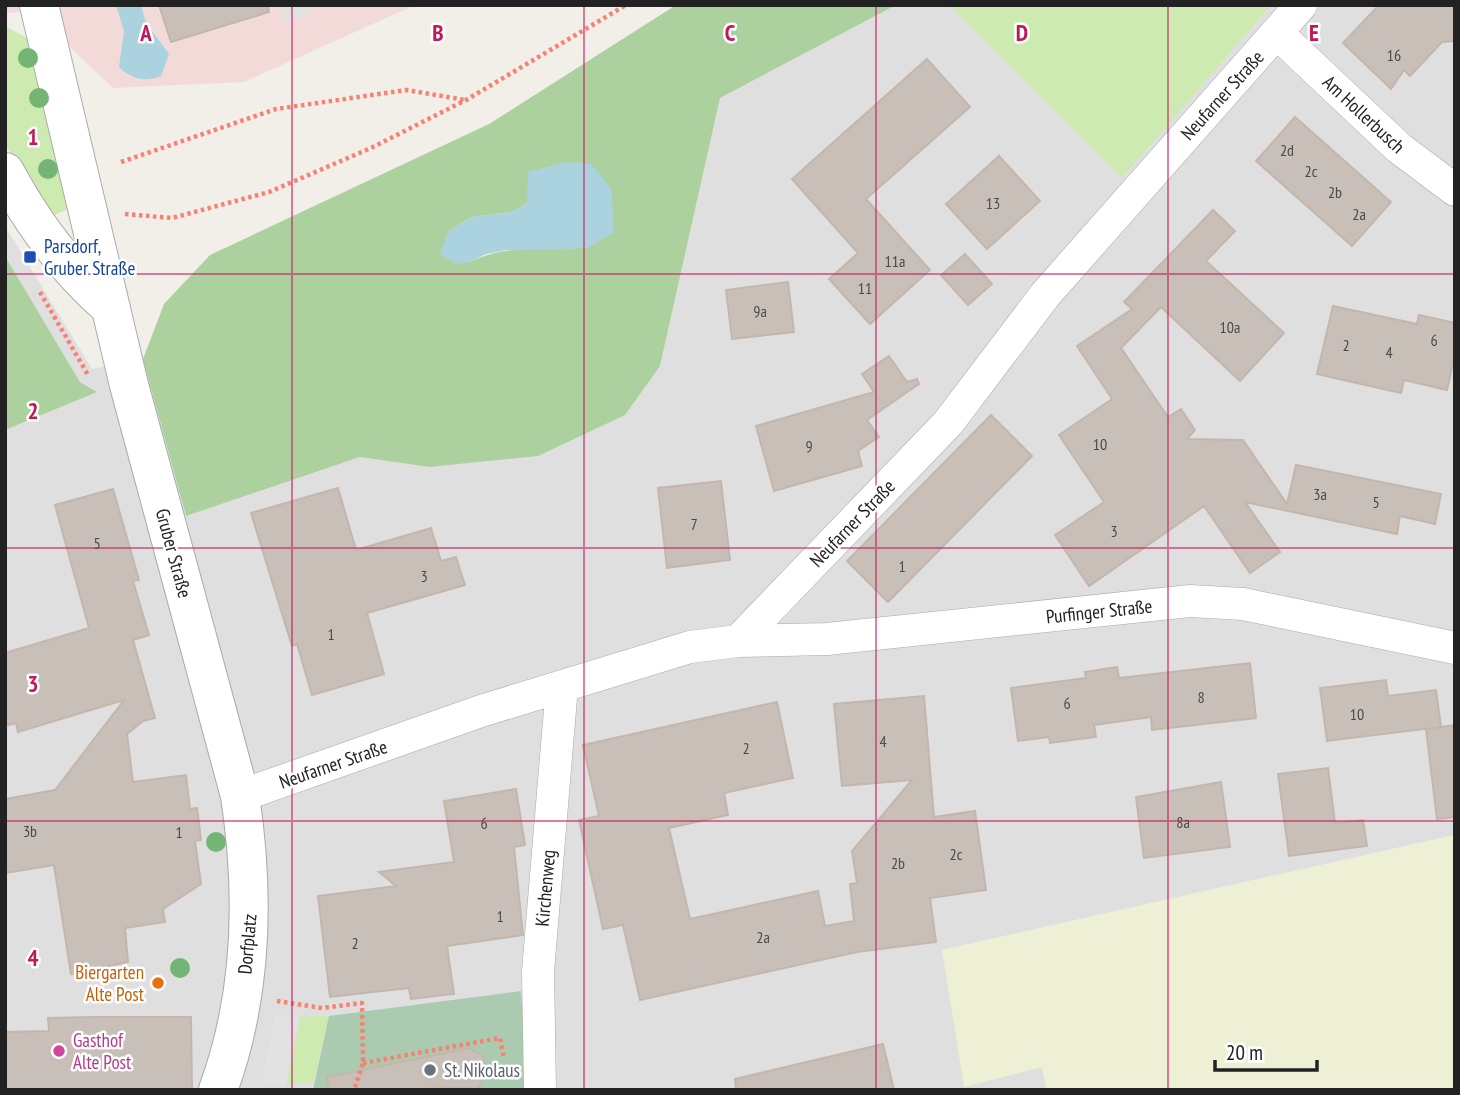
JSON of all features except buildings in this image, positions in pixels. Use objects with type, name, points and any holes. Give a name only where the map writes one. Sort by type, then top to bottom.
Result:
[{"type":"street","name":"Gruber Straße","points":[[39,5],[129,385],[240,796]]},
{"type":"street","name":"Neufarner Straße","points":[[240,796],[562,686],[690,647],[738,641],[948,423],[1045,295],[1301,5]]},
{"type":"street","name":"Am Hollerbusch","points":[[1277,33],[1399,148],[1455,190]]},
{"type":"street","points":[[5,172],[45,238],[79,281],[111,308]]},
{"type":"street","name":"Purfinger Straße","points":[[738,641],[827,639],[1190,601],[1243,604],[1455,648]]},
{"type":"street","name":"Kirchenweg","points":[[540,1090],[538,971],[562,686]]},
{"type":"street","name":"Dorfplatz","points":[[218,1090],[243,997],[251,893],[249,852],[240,796]]},
{"type":"path","points":[[122,214],[172,218],[269,192],[371,148],[466,100],[626,5]]},
{"type":"path","points":[[121,162],[276,109],[407,90],[466,100]]},
{"type":"path","points":[[34,283],[87,375],[129,385]]},
{"type":"path","points":[[243,997],[322,1007],[362,1003],[363,1063],[354,1090]]},
{"type":"path","points":[[363,1063],[500,1038],[505,1063]]},
{"type":"shaded area","points":[[5,5],[415,5],[244,82],[113,88],[31,10],[5,14]]},
{"type":"shaded area","points":[[279,5],[306,5],[309,15],[285,22]]},
{"type":"shaded area","points":[[896,5],[949,5],[1122,177],[1271,5],[1455,5],[1455,835],[942,950],[1042,1067],[1047,1090],[5,1090],[5,430],[96,392],[80,382],[5,256],[5,226],[92,369],[143,359],[186,516],[360,457],[429,467],[660,366],[720,98]]},
{"type":"shaded area","points":[[275,1015],[300,1017],[286,1085],[262,1082]]},
{"type":"green space","points":[[676,5],[896,5],[720,98],[660,366],[625,415],[538,456],[429,467],[360,457],[186,516],[143,359],[164,304],[210,255],[489,124]],"holes":[[[527,203],[587,248],[513,250],[498,252],[470,262],[448,232],[472,217],[512,212]]]},
{"type":"green space","points":[[949,5],[1271,5],[1122,178]]},
{"type":"green space","points":[[5,26],[36,43],[79,204],[52,216],[5,145]]},
{"type":"green space","points":[[5,256],[80,382],[97,392],[5,430]]},
{"type":"green space","points":[[1455,835],[1455,1090],[1047,1090],[1042,1067],[964,1087],[942,950]]},
{"type":"green space","points":[[521,991],[527,1090],[313,1090],[329,1016]]},
{"type":"green space","points":[[329,1016],[314,1082],[286,1085],[300,1017]]},
{"type":"water","points":[[116,5],[141,5],[146,23],[169,54],[161,76],[139,79],[119,67],[124,31]]},
{"type":"water","points":[[566,162],[591,164],[612,190],[613,233],[587,248],[507,250],[456,264],[440,254],[448,232],[472,217],[512,212],[527,203],[528,172]]},
{"type":"place","name":"Parsdorf, Gruber Straße","points":[[30,257]]},
{"type":"place","name":"Biergarten Alte Post","points":[[158,983]]},
{"type":"place","name":"Gasthof Alte Post","points":[[59,1051]]},
{"type":"place","name":"St. Nikolaus","points":[[430,1070]]}]
